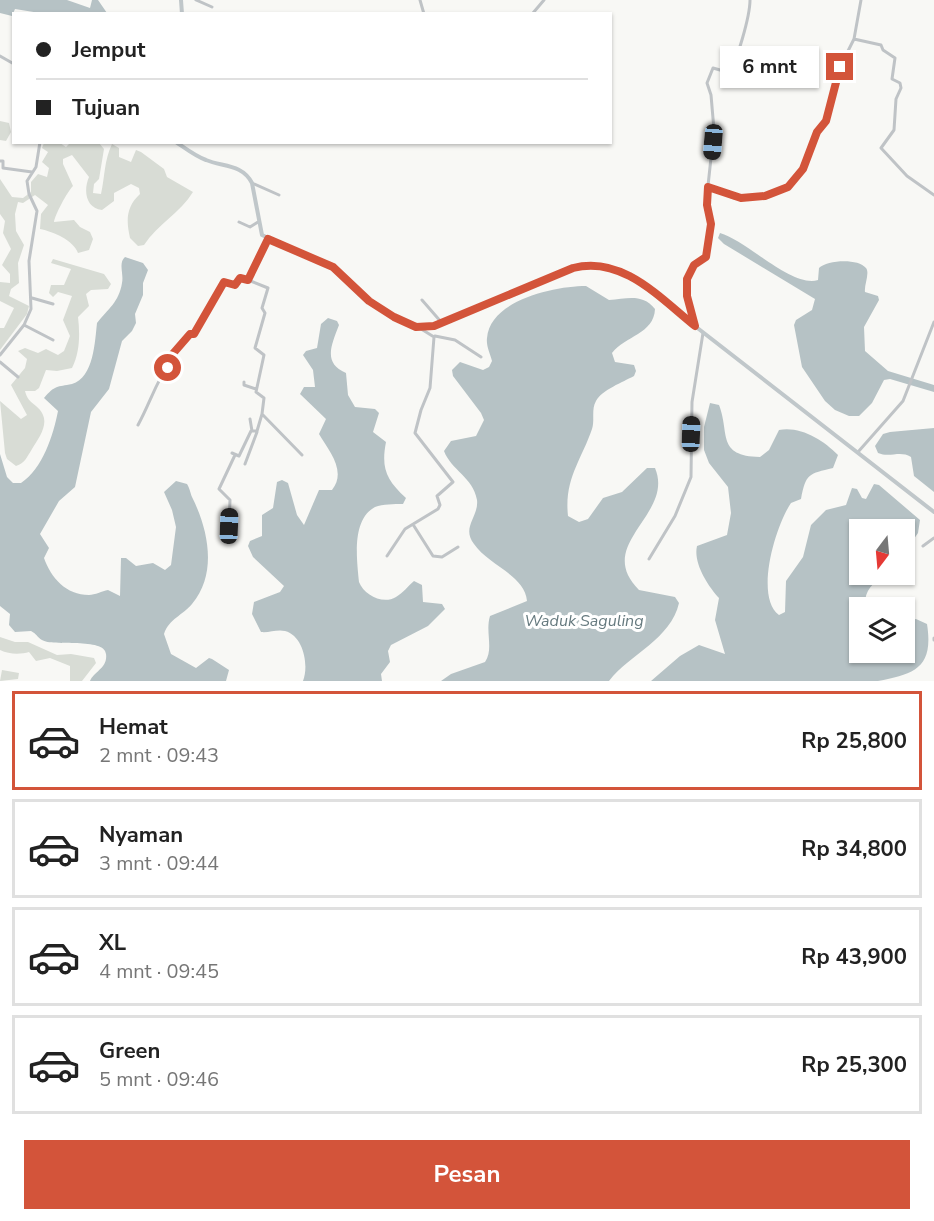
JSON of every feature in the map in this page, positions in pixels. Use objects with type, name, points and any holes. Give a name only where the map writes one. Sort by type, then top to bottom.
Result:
[{"type":"main road","points":[[179,144],[205,160],[236,167],[252,183],[261,234],[333,267],[374,305],[416,327],[442,323],[573,268],[588,265],[603,266],[628,274],[934,512]]},
{"type":"street","points":[[196,0],[212,7]]},
{"type":"street","points":[[534,12],[544,0]]},
{"type":"street","points":[[695,326],[687,296],[687,279],[694,265],[706,257],[707,236],[710,230],[708,187],[714,130],[711,95],[707,81],[713,68],[727,72],[731,69],[740,45],[750,0]]},
{"type":"street","points":[[708,187],[741,198],[765,196],[788,187],[803,169],[817,132],[826,121],[840,67],[854,39],[861,0]]},
{"type":"street","points":[[854,39],[880,45],[883,50],[895,58],[892,79],[900,83],[901,88],[896,99],[894,130],[881,148],[907,176],[934,195]]},
{"type":"street","points":[[0,355],[31,313],[29,261],[38,212],[28,194],[27,181],[33,173],[39,144]]},
{"type":"street","points":[[0,161],[3,161],[3,168],[33,173]]},
{"type":"street","points":[[252,183],[279,195]]},
{"type":"street","points":[[239,222],[250,227],[258,222]]},
{"type":"street","points":[[248,280],[268,239]]},
{"type":"street","points":[[138,425],[155,385],[167,369],[170,357],[190,334],[194,334],[224,282],[235,285],[240,278],[248,280],[268,288],[261,308],[265,313],[255,349],[264,355],[256,389],[256,393],[264,398],[262,414],[246,462],[235,455]]},
{"type":"street","points":[[32,298],[53,304]]},
{"type":"street","points":[[422,300],[442,323]]},
{"type":"street","points":[[858,452],[908,394],[913,371],[934,322]]},
{"type":"street","points":[[24,325],[53,340]]},
{"type":"street","points":[[416,327],[434,336],[455,340],[481,357]]},
{"type":"street","points":[[649,559],[675,516],[691,477],[692,402],[703,331]]},
{"type":"street","points":[[387,556],[404,531],[438,509],[440,504],[436,497],[453,482],[415,432],[430,388],[434,336]]},
{"type":"street","points":[[0,362],[18,377]]},
{"type":"street","points":[[244,382],[244,385],[256,389]]},
{"type":"street","points":[[262,414],[302,455]]},
{"type":"street","points":[[250,419],[255,431]]},
{"type":"street","points":[[229,526],[230,500],[219,490],[235,455],[255,431]]},
{"type":"street","points":[[413,525],[433,556],[442,557],[458,547]]},
{"type":"street","points":[[923,546],[934,538]]},
{"type":"shaded area","points":[[0,121],[9,123],[11,132],[6,141],[0,140]]},
{"type":"shaded area","points":[[44,144],[62,144],[66,147],[69,144],[100,144],[104,149],[99,179],[94,184],[93,193],[101,194],[112,144],[119,148],[119,157],[131,162],[136,150],[141,152],[164,169],[167,177],[193,192],[144,245],[138,246],[130,238],[128,220],[132,204],[140,194],[139,188],[131,184],[114,193],[114,201],[102,210],[97,209],[87,198],[86,188],[89,177],[72,155],[63,159],[73,186],[54,222],[74,220],[80,227],[90,232],[93,239],[89,250],[78,253],[72,244],[62,237],[40,229],[41,214],[48,205],[35,195],[23,203],[18,202],[15,214],[16,231],[24,245],[18,263],[19,283],[11,289],[9,296],[29,306],[27,314],[0,350],[0,328],[4,328],[14,308],[0,301],[0,282],[10,283],[10,274],[2,265],[11,249],[3,233],[5,221],[0,214],[0,179],[12,197],[23,198],[31,192],[31,182],[38,174],[47,177],[49,168],[42,162],[48,152],[42,148]]},
{"type":"shaded area","points":[[53,259],[104,274],[111,284],[108,289],[91,290],[86,294],[89,306],[78,317],[79,343],[72,368],[57,371],[46,370],[39,388],[35,391],[25,391],[29,400],[41,411],[44,422],[41,433],[27,457],[16,466],[7,459],[5,453],[0,401],[21,419],[27,415],[11,385],[25,368],[27,359],[18,351],[25,348],[38,353],[46,349],[58,355],[64,351],[70,336],[63,320],[72,296],[58,292],[53,297],[49,293],[51,285],[64,285],[71,269],[51,263]]},
{"type":"shaded area","points":[[0,637],[15,642],[28,642],[57,655],[71,654],[94,658],[96,663],[82,681],[70,681],[70,666],[50,658],[36,661],[29,652],[16,654],[4,652],[0,650]]},
{"type":"shaded area","points":[[2,670],[19,673],[18,679],[0,681]]},
{"type":"water","points":[[0,0],[67,0],[90,8],[92,0],[98,0],[106,12],[34,12],[15,9],[12,16],[0,13]]},
{"type":"water","points":[[720,233],[743,244],[782,270],[807,281],[818,280],[819,268],[829,263],[850,261],[862,265],[866,268],[867,273],[865,292],[878,296],[879,300],[864,327],[865,351],[888,371],[934,385],[934,392],[890,379],[884,380],[872,403],[859,416],[849,416],[835,410],[825,401],[802,367],[794,325],[796,320],[812,310],[815,299],[724,244],[718,238]]},
{"type":"water","points":[[125,257],[143,263],[148,270],[143,283],[143,295],[135,314],[136,323],[122,341],[109,389],[91,412],[75,487],[59,501],[40,534],[49,548],[44,558],[55,578],[66,589],[89,595],[108,590],[120,596],[121,558],[126,558],[136,566],[153,563],[165,570],[171,565],[176,527],[164,492],[176,481],[187,484],[206,537],[208,565],[200,592],[192,604],[169,625],[164,634],[171,654],[196,668],[209,658],[212,659],[229,670],[226,681],[90,681],[105,663],[106,654],[103,649],[88,644],[48,642],[31,631],[15,632],[9,625],[10,614],[0,606],[0,454],[7,477],[13,483],[21,483],[29,477],[41,460],[50,441],[58,411],[44,398],[59,386],[72,384],[85,374],[92,358],[97,323],[113,305],[121,290],[122,262]]},
{"type":"water","name":"Waduk Saguling","points":[[586,286],[609,300],[639,299],[655,309],[650,324],[612,353],[615,362],[634,365],[636,371],[634,376],[603,393],[595,404],[592,429],[571,481],[567,503],[568,516],[579,522],[588,519],[603,498],[622,492],[647,468],[655,468],[658,485],[654,500],[629,544],[625,558],[627,573],[639,590],[675,597],[679,603],[675,616],[659,636],[609,681],[441,681],[451,674],[485,662],[489,652],[490,616],[527,601],[520,584],[480,551],[470,538],[470,527],[477,506],[475,492],[467,479],[447,458],[444,451],[451,441],[476,436],[484,420],[453,376],[452,370],[460,362],[483,370],[489,367],[492,361],[487,338],[491,325],[499,314],[511,305],[542,292]]},
{"type":"water","points":[[328,318],[337,321],[339,325],[331,353],[334,364],[346,373],[348,395],[355,407],[375,409],[379,413],[373,432],[386,442],[384,459],[387,473],[406,498],[403,504],[375,507],[362,521],[357,541],[357,563],[361,587],[369,595],[385,600],[399,595],[414,581],[422,585],[423,602],[442,604],[445,609],[428,626],[391,645],[388,651],[390,662],[381,674],[382,681],[303,681],[305,660],[297,639],[285,631],[261,632],[252,614],[254,602],[280,592],[284,586],[253,557],[248,546],[250,541],[262,536],[262,515],[273,508],[277,482],[282,480],[288,483],[297,515],[304,525],[319,490],[332,490],[338,476],[335,461],[319,434],[326,419],[300,394],[304,387],[315,387],[313,370],[303,355],[306,351],[317,348],[321,324]]},
{"type":"water","name":"Waduk Saguling","points":[[710,403],[719,405],[727,441],[731,447],[746,456],[760,457],[769,450],[779,430],[787,429],[811,435],[838,455],[833,468],[814,474],[807,479],[801,499],[791,503],[779,527],[770,560],[768,593],[772,606],[779,615],[785,612],[786,581],[803,557],[811,525],[826,510],[846,505],[852,488],[857,489],[862,498],[866,499],[874,484],[879,485],[920,520],[915,537],[915,519],[849,519],[849,585],[873,585],[866,597],[849,597],[849,663],[915,663],[916,619],[927,624],[928,639],[924,660],[919,666],[902,675],[878,681],[651,681],[680,656],[699,645],[725,654],[715,620],[719,598],[702,574],[696,553],[697,546],[727,535],[731,513],[728,487],[709,463],[704,450],[704,427]]},
{"type":"water","points":[[934,428],[934,492],[914,476],[911,457],[903,454],[878,453],[875,446],[883,434]]},
{"type":"route","points":[[168,368],[170,357],[190,334],[194,334],[224,282],[235,285],[240,278],[248,280],[268,239],[333,267],[374,305],[416,327],[434,326],[573,268],[588,265],[603,266],[636,278],[695,326],[686,286],[694,265],[704,261],[706,257],[707,236],[711,224],[707,205],[708,187],[734,198],[765,196],[788,187],[803,169],[817,132],[826,121],[840,67]]}]
